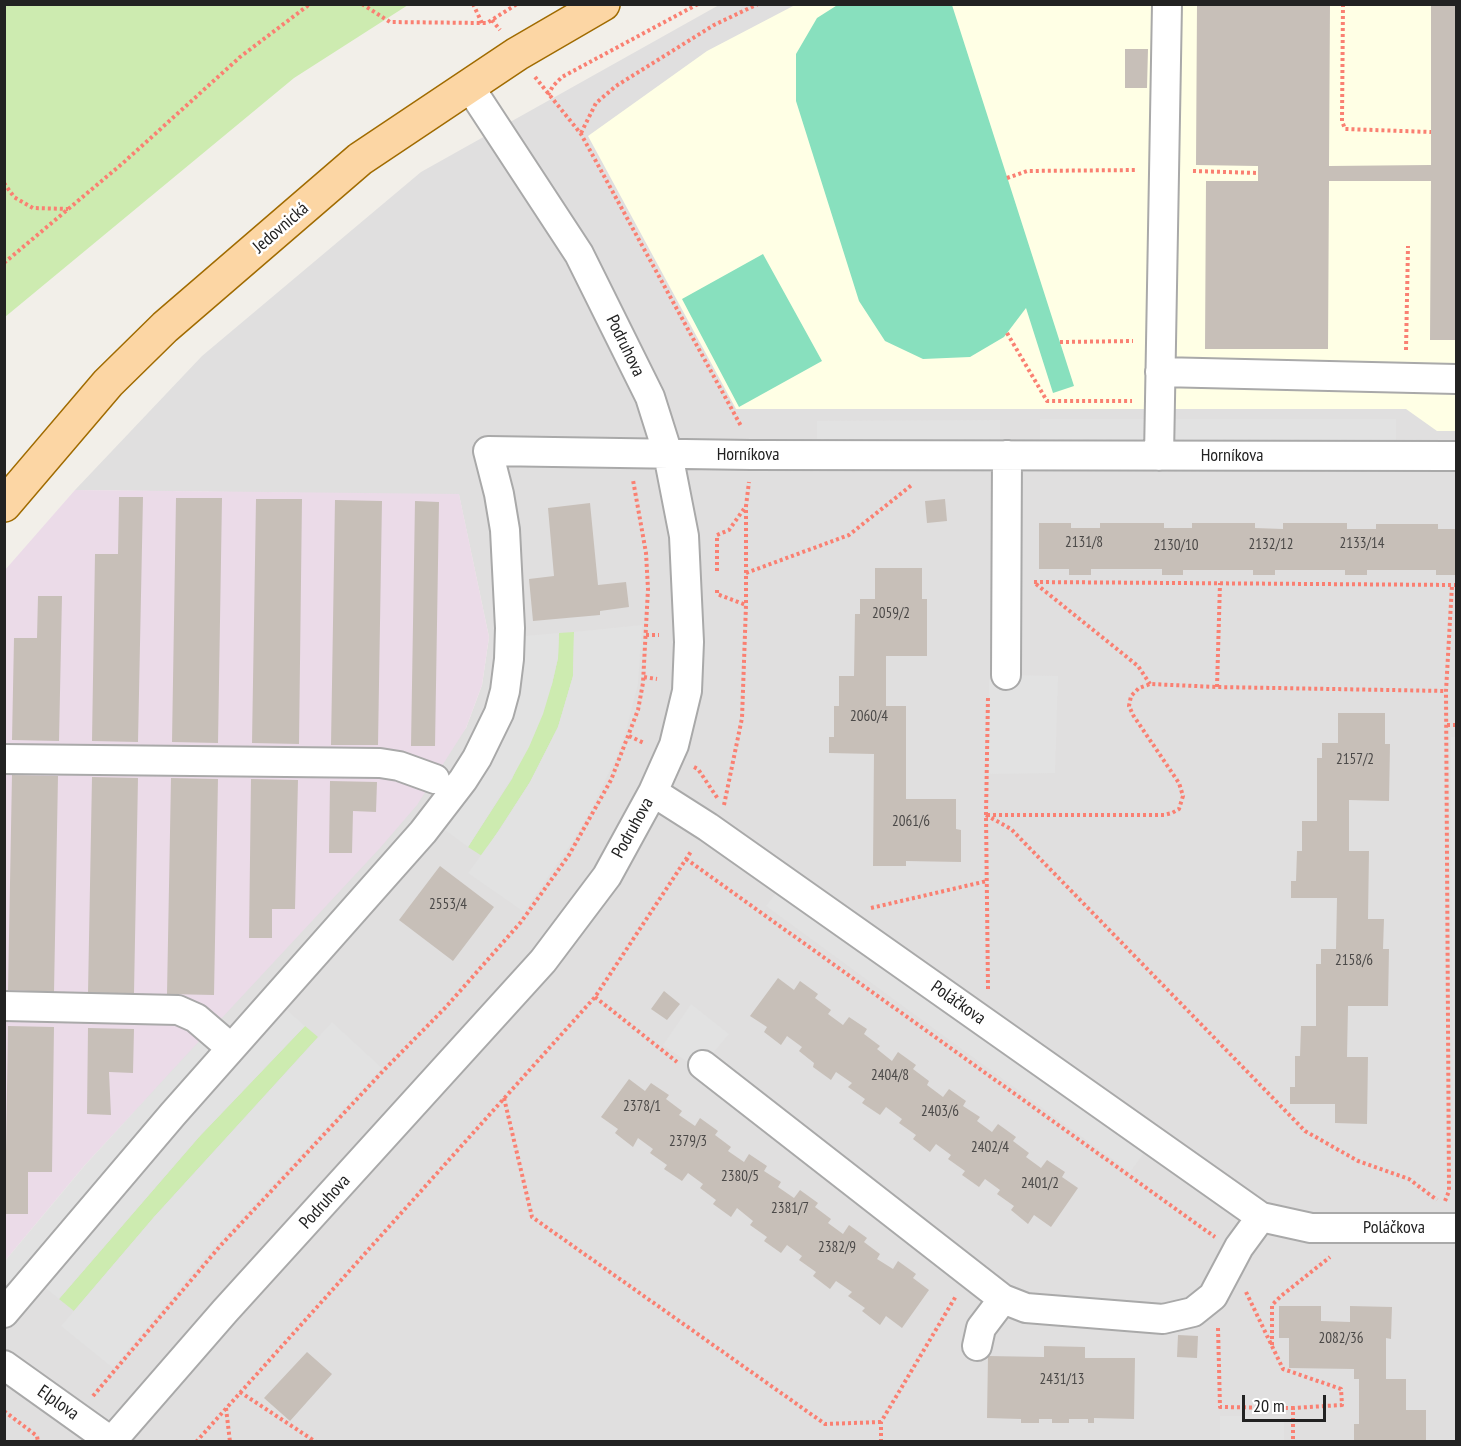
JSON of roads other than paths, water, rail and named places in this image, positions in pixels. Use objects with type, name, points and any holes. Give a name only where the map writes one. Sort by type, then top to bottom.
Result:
[{"type":"main road","name":"Jedovnická","points":[[4,505],[108,383],[165,327],[360,159],[517,54],[603,4]]},
{"type":"street","points":[[1159,456],[1167,4]]},
{"type":"street","name":"Podruhova","points":[[112,1441],[225,1311],[543,962],[607,876],[653,792],[674,745],[687,692],[689,642],[684,536],[668,454],[650,397],[579,254],[469,86]]},
{"type":"street","points":[[1160,372],[1456,379]]},
{"type":"street","name":"Horníkova","points":[[231,1048],[423,832],[463,780],[489,736],[499,713],[505,691],[510,628],[504,530],[499,495],[488,451],[751,455],[1456,456]]},
{"type":"street","points":[[997,683],[1020,582],[1007,455]]},
{"type":"street","points":[[4,759],[380,763],[399,766],[435,779]]},
{"type":"street","name":"Poláčkova","points":[[653,792],[708,827],[1261,1217],[1311,1228],[1450,1216]]},
{"type":"street","points":[[4,1006],[178,1010],[195,1018],[231,1048],[4,1312]]},
{"type":"street","points":[[703,1065],[1003,1299],[1026,1308],[1163,1319],[1193,1312],[1213,1296],[1239,1247],[1261,1217]]},
{"type":"street","points":[[977,1346],[981,1328],[1003,1299]]},
{"type":"street","name":"Elplova","points":[[4,1365],[112,1441]]}]
